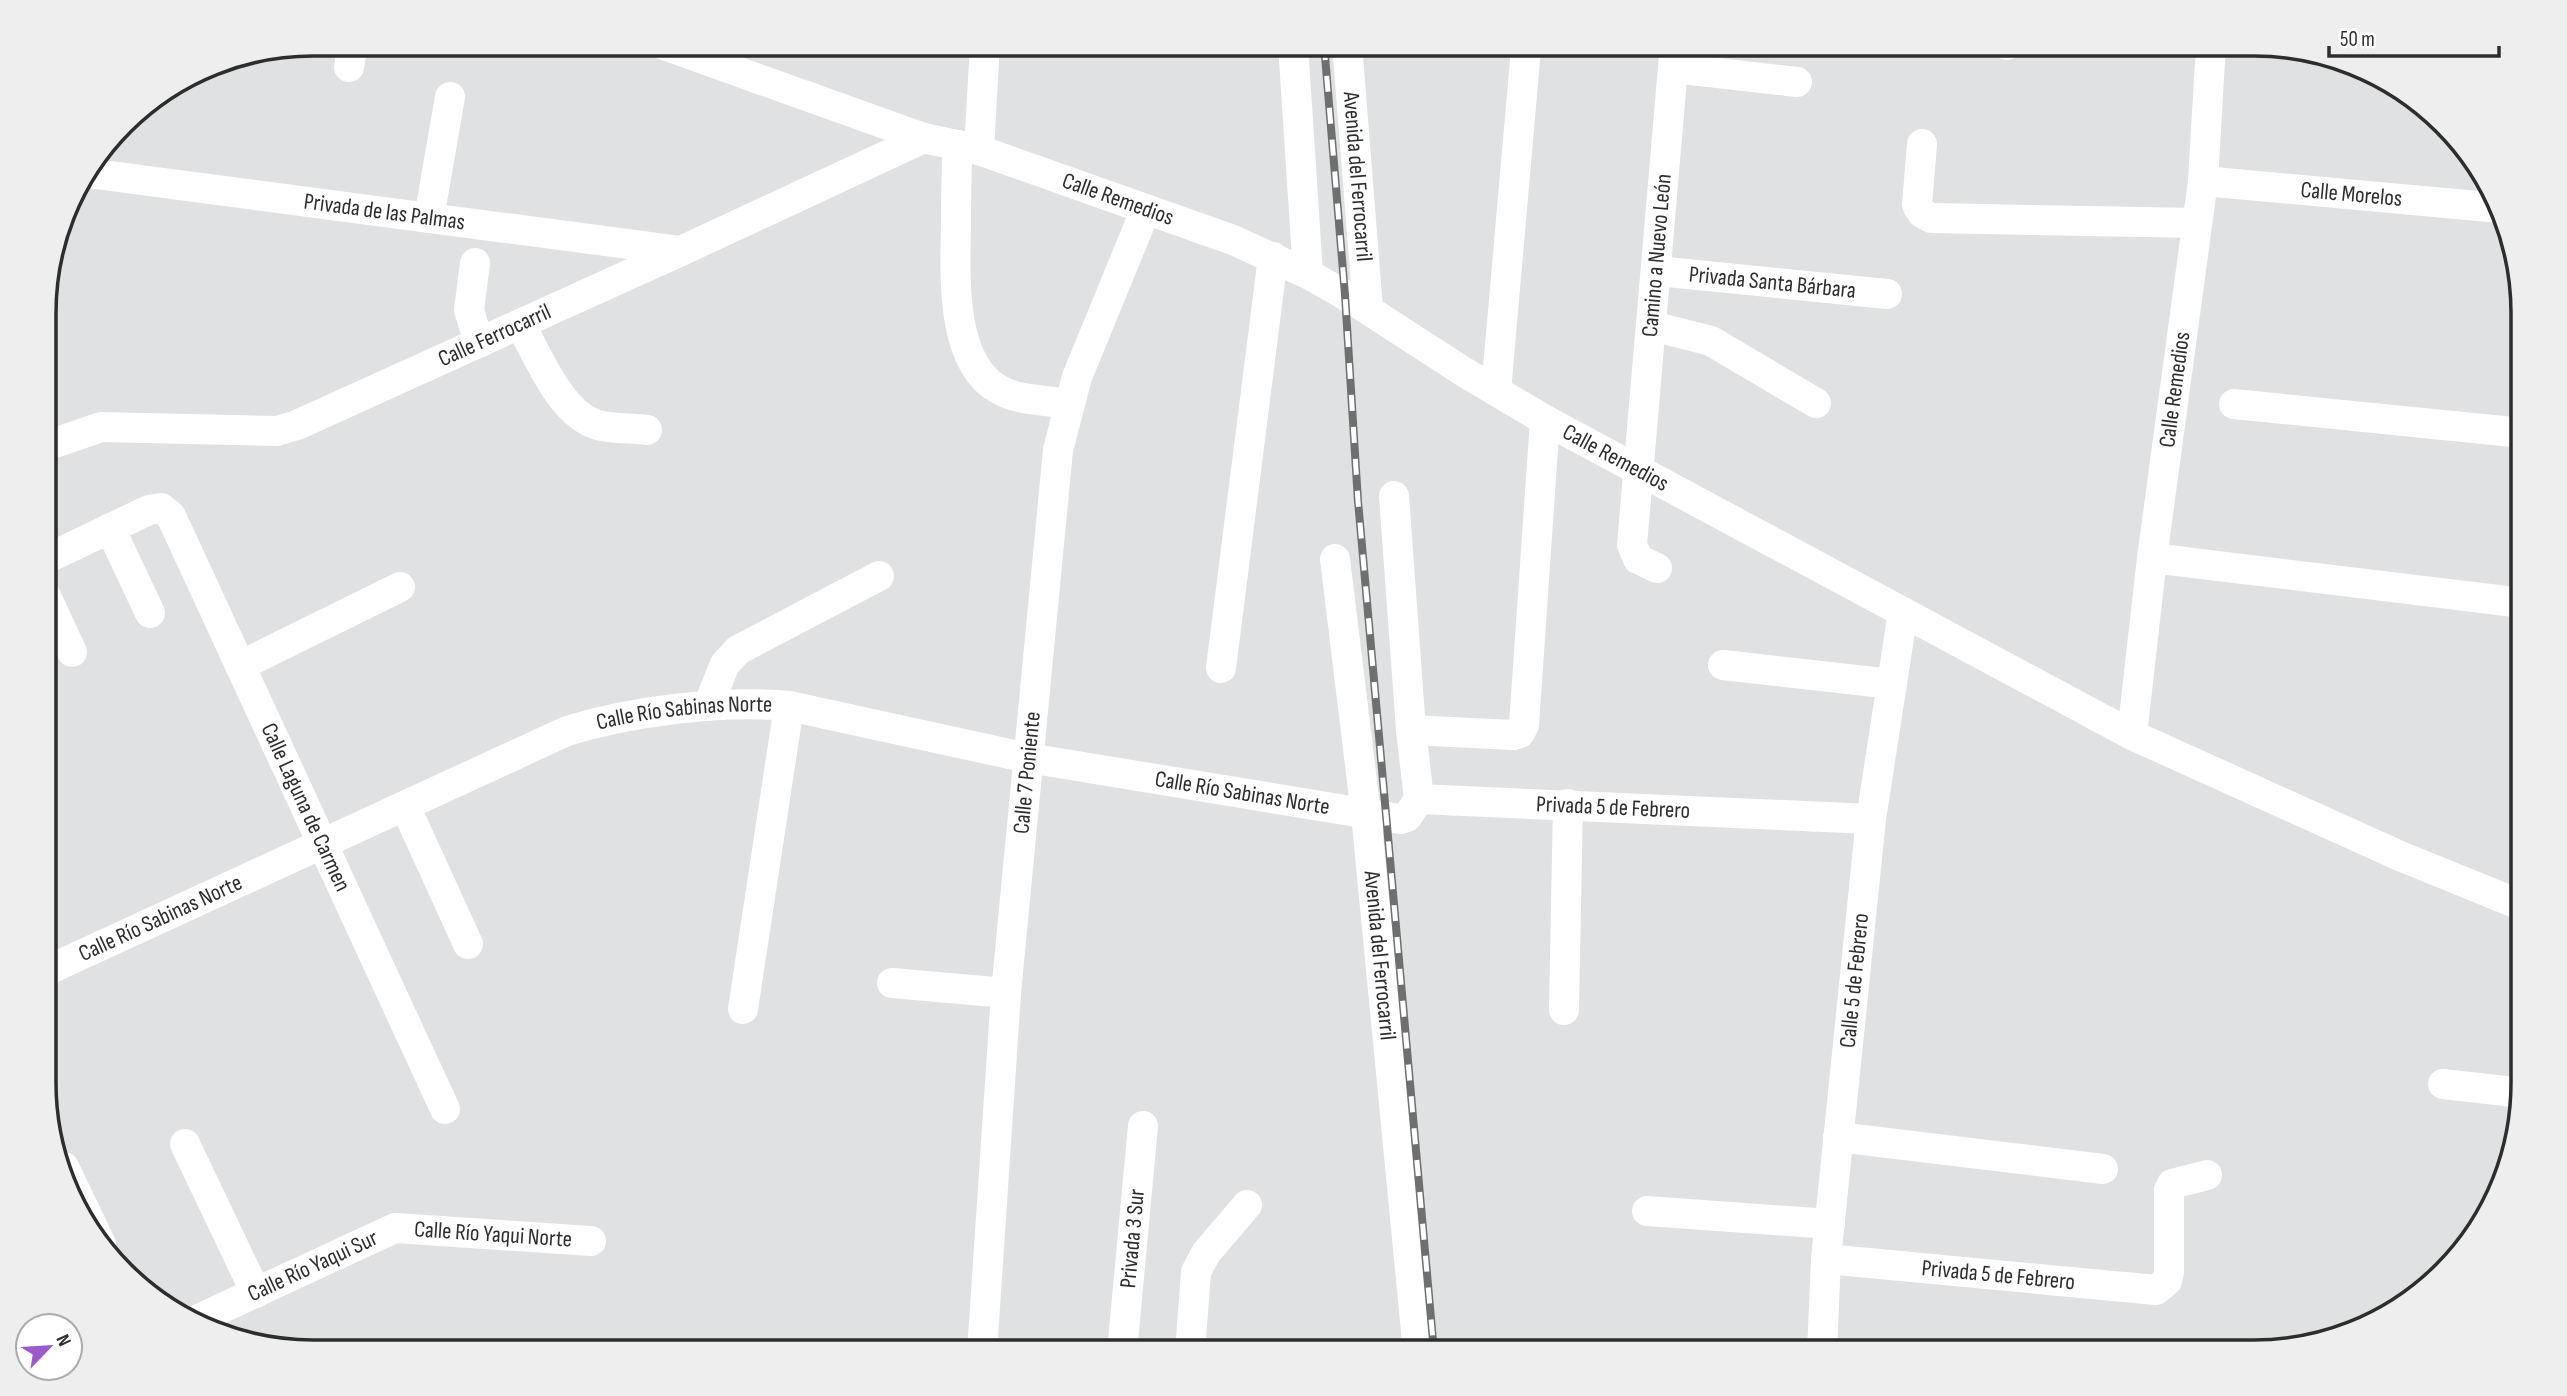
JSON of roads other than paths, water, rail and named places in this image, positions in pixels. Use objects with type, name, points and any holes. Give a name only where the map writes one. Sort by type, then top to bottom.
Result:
[{"type":"street","name":"Calle Remedios","points":[[695,56],[925,138],[969,148],[1146,209],[1273,257],[1368,309],[1545,420],[1639,468],[2132,735],[2400,856],[2511,901]]},
{"type":"street","points":[[983,56],[969,148],[955,296],[964,340],[982,377],[998,390],[1011,395],[1068,404]]},
{"type":"street","points":[[1294,56],[1308,274]]},
{"type":"street","name":"Avenida del Ferrocarril","points":[[1348,56],[1368,309]]},
{"type":"street","points":[[1496,391],[1525,56]]},
{"type":"street","points":[[1674,56],[1797,82]]},
{"type":"street","name":"Camino a Nuevo León","points":[[1657,568],[1638,559],[1632,545],[1674,56]]},
{"type":"street","name":"Calle Remedios","points":[[2132,735],[2152,558],[2203,181],[2210,56]]},
{"type":"street","points":[[429,218],[450,97]]},
{"type":"street","name":"Calle Ferrocarril","points":[[56,443],[82,431],[100,427],[277,431],[297,425],[925,138]]},
{"type":"street","points":[[1922,144],[1917,205],[1922,213],[1931,218],[2197,223]]},
{"type":"street","name":"Privada de las Palmas","points":[[96,174],[681,251]]},
{"type":"street","name":"Calle Morelos","points":[[2203,181],[2488,207]]},
{"type":"street","name":"Calle 7 Poniente","points":[[983,1340],[1006,993],[1058,450],[1077,377],[1146,209]]},
{"type":"street","points":[[1221,668],[1273,257]]},
{"type":"street","points":[[475,263],[469,310],[479,342]]},
{"type":"street","name":"Privada Santa Bárbara","points":[[1657,271],[1887,294]]},
{"type":"street","points":[[520,324],[555,387],[579,415],[597,424],[647,430]]},
{"type":"street","points":[[1652,326],[1711,341],[1816,403]]},
{"type":"street","points":[[2234,404],[2511,432]]},
{"type":"street","name":"Calle Remedios","points":[[1411,730],[1513,735],[1520,733],[1524,725],[1545,420]]},
{"type":"street","points":[[1366,814],[1400,819],[1407,817],[1419,799],[1411,730],[1394,496]]},
{"type":"street","name":"Calle Laguna de Carmen","points":[[110,528],[149,510],[161,509],[170,516],[445,1109]]},
{"type":"street","points":[[56,554],[110,528],[150,613]]},
{"type":"street","points":[[2152,558],[2511,602]]},
{"type":"street","name":"Avenida del Ferrocarril","points":[[1335,559],[1366,814],[1417,1340]]},
{"type":"street","points":[[708,706],[725,664],[738,650],[879,576]]},
{"type":"street","points":[[240,666],[400,587]]},
{"type":"street","name":"Calle 5 de Febrero","points":[[1823,1340],[1826,1259],[1871,819],[1903,612]]},
{"type":"street","points":[[56,618],[72,652]]},
{"type":"street","points":[[1723,666],[1892,684]]},
{"type":"street","name":"Calle Río Sabinas Norte","points":[[56,966],[567,732],[601,720],[708,706],[754,703],[789,706],[1028,758],[1366,814]]},
{"type":"street","points":[[743,1010],[789,706]]},
{"type":"street","name":"Privada 5 de Febrero","points":[[1419,799],[1871,819]]},
{"type":"street","points":[[1564,1010],[1568,804]]},
{"type":"street","points":[[405,806],[468,944]]},
{"type":"street","points":[[892,983],[1006,993]]},
{"type":"street","points":[[2443,1084],[2510,1092]]},
{"type":"street","name":"Privada 3 Sur","points":[[1123,1340],[1143,1126]]},
{"type":"street","points":[[1838,1137],[2103,1168]]},
{"type":"street","points":[[185,1144],[256,1293]]},
{"type":"street","name":"Privada 5 de Febrero","points":[[1826,1259],[2156,1290],[2168,1282],[2169,1190],[2177,1181],[2207,1175]]},
{"type":"street","points":[[1191,1340],[1196,1272],[1206,1253],[1247,1205]]},
{"type":"street","points":[[1647,1212],[1830,1224]]},
{"type":"street","name":"Calle Río Yaqui Sur","points":[[205,1316],[256,1293],[389,1218]]},
{"type":"street","name":"Calle Río Yaqui Norte","points":[[389,1218],[591,1241]]},
{"type":"railway","points":[[1325,56],[1345,295],[1358,501],[1433,1340]]}]
